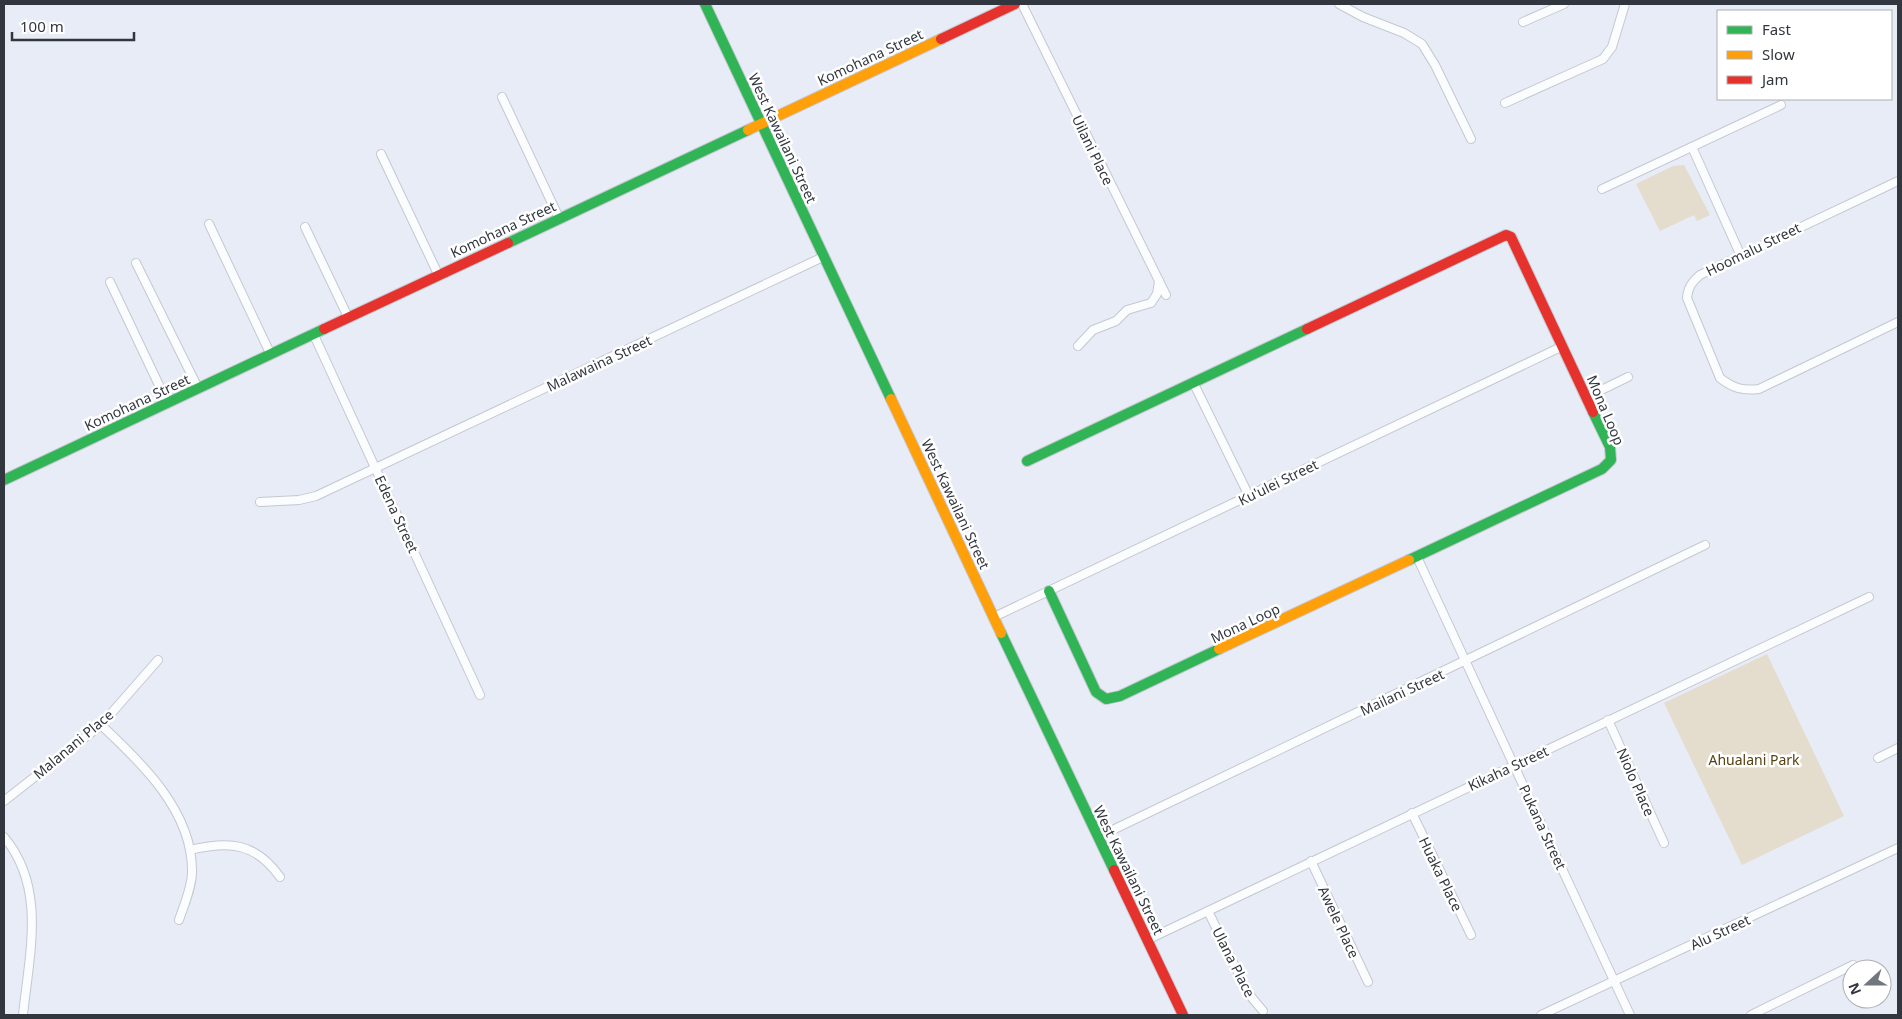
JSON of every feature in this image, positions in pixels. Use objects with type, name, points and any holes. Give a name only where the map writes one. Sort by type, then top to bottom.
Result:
[{"type":"street","name":"West Kawailani Street","points":[[705,4],[1183,1015]]},
{"type":"street","name":"Komohana Street","points":[[4,480],[270,353],[1015,4]]},
{"type":"street","name":"Uilani Place","points":[[1022,4],[1166,295]]},
{"type":"street","points":[[1339,4],[1363,17],[1404,33],[1422,44],[1471,139]]},
{"type":"street","points":[[1523,22],[1564,4]]},
{"type":"street","points":[[1505,103],[1603,59],[1612,46],[1625,4]]},
{"type":"street","points":[[502,97],[559,218]]},
{"type":"street","points":[[1602,189],[1781,105]]},
{"type":"street","points":[[1692,147],[1740,254]]},
{"type":"street","points":[[381,154],[438,274]]},
{"type":"street","name":"Hoomalu Street","points":[[1898,181],[1740,254],[1693,280],[1688,289],[1687,298],[1720,378],[1732,387],[1745,390],[1759,389],[1898,322]]},
{"type":"street","points":[[209,224],[270,353]]},
{"type":"street","points":[[305,227],[348,317]]},
{"type":"street","name":"Mona Loop","points":[[1027,461],[1506,235],[1511,237],[1610,447],[1611,460],[1602,469],[1120,696],[1106,699],[1096,692],[1049,591]]},
{"type":"street","name":"Malawaina Street","points":[[260,502],[299,500],[316,496],[823,257]]},
{"type":"street","points":[[136,263],[198,388]]},
{"type":"street","points":[[1078,346],[1093,330],[1116,321],[1127,310],[1151,302],[1157,294],[1159,281]]},
{"type":"street","points":[[110,282],[167,402]]},
{"type":"street","name":"Edena Street","points":[[313,333],[480,695]]},
{"type":"street","name":"Ku'ulei Street","points":[[994,617],[1563,346]]},
{"type":"street","points":[[1587,397],[1628,377]]},
{"type":"street","points":[[1193,382],[1249,496]]},
{"type":"street","name":"Mailani Street","points":[[1098,837],[1705,545]]},
{"type":"street","name":"Pukana Street","points":[[1417,557],[1630,1015]]},
{"type":"street","name":"Kikaha Street","points":[[1147,940],[1869,597]]},
{"type":"street","name":"Malanani Place","points":[[4,801],[101,725],[158,660]]},
{"type":"street","name":"Niolo Place","points":[[1608,720],[1664,844]]},
{"type":"street","points":[[101,725],[144,769],[180,819],[190,850],[192,874],[179,920]]},
{"type":"street","points":[[1878,758],[1898,748]]},
{"type":"street","name":"Huaka Place","points":[[1412,813],[1470,935]]},
{"type":"street","points":[[4,837],[23,867],[30,890],[33,914],[23,1015]]},
{"type":"street","points":[[190,850],[217,844],[245,848],[269,861],[280,877]]},
{"type":"street","name":"Alu Street","points":[[1541,1015],[1898,848]]},
{"type":"street","name":"Awele Place","points":[[1311,862],[1368,982]]},
{"type":"street","name":"Ulana Place","points":[[1208,911],[1248,992],[1264,1011]]},
{"type":"street","points":[[1751,1015],[1842,970]]},
{"type":"green space","points":[[1684,165],[1710,215],[1697,221],[1694,215],[1660,231],[1636,184],[1673,166]]},
{"type":"green space","name":"Ahualani Park","points":[[1767,654],[1844,816],[1742,865],[1664,703]]},
{"type":"traffic: fast","points":[[705,4],[891,399]]},
{"type":"traffic: fast","points":[[508,243],[748,130]]},
{"type":"traffic: fast","points":[[4,480],[324,329]]},
{"type":"traffic: fast","points":[[1027,461],[1307,329]]},
{"type":"traffic: fast","points":[[1409,560],[1602,469],[1611,460],[1610,447],[1593,412]]},
{"type":"traffic: fast","points":[[1049,591],[1096,692],[1106,699],[1120,696],[1219,649]]},
{"type":"traffic: fast","points":[[1001,633],[1114,870]]},
{"type":"traffic: slow","points":[[748,130],[941,39]]},
{"type":"traffic: slow","points":[[891,399],[1001,633]]},
{"type":"traffic: slow","points":[[1219,649],[1409,560]]},
{"type":"traffic: jam","points":[[941,39],[1015,4]]},
{"type":"traffic: jam","points":[[1307,329],[1506,235],[1511,237],[1593,412]]},
{"type":"traffic: jam","points":[[324,329],[508,243]]},
{"type":"traffic: jam","points":[[1114,870],[1183,1015]]}]
